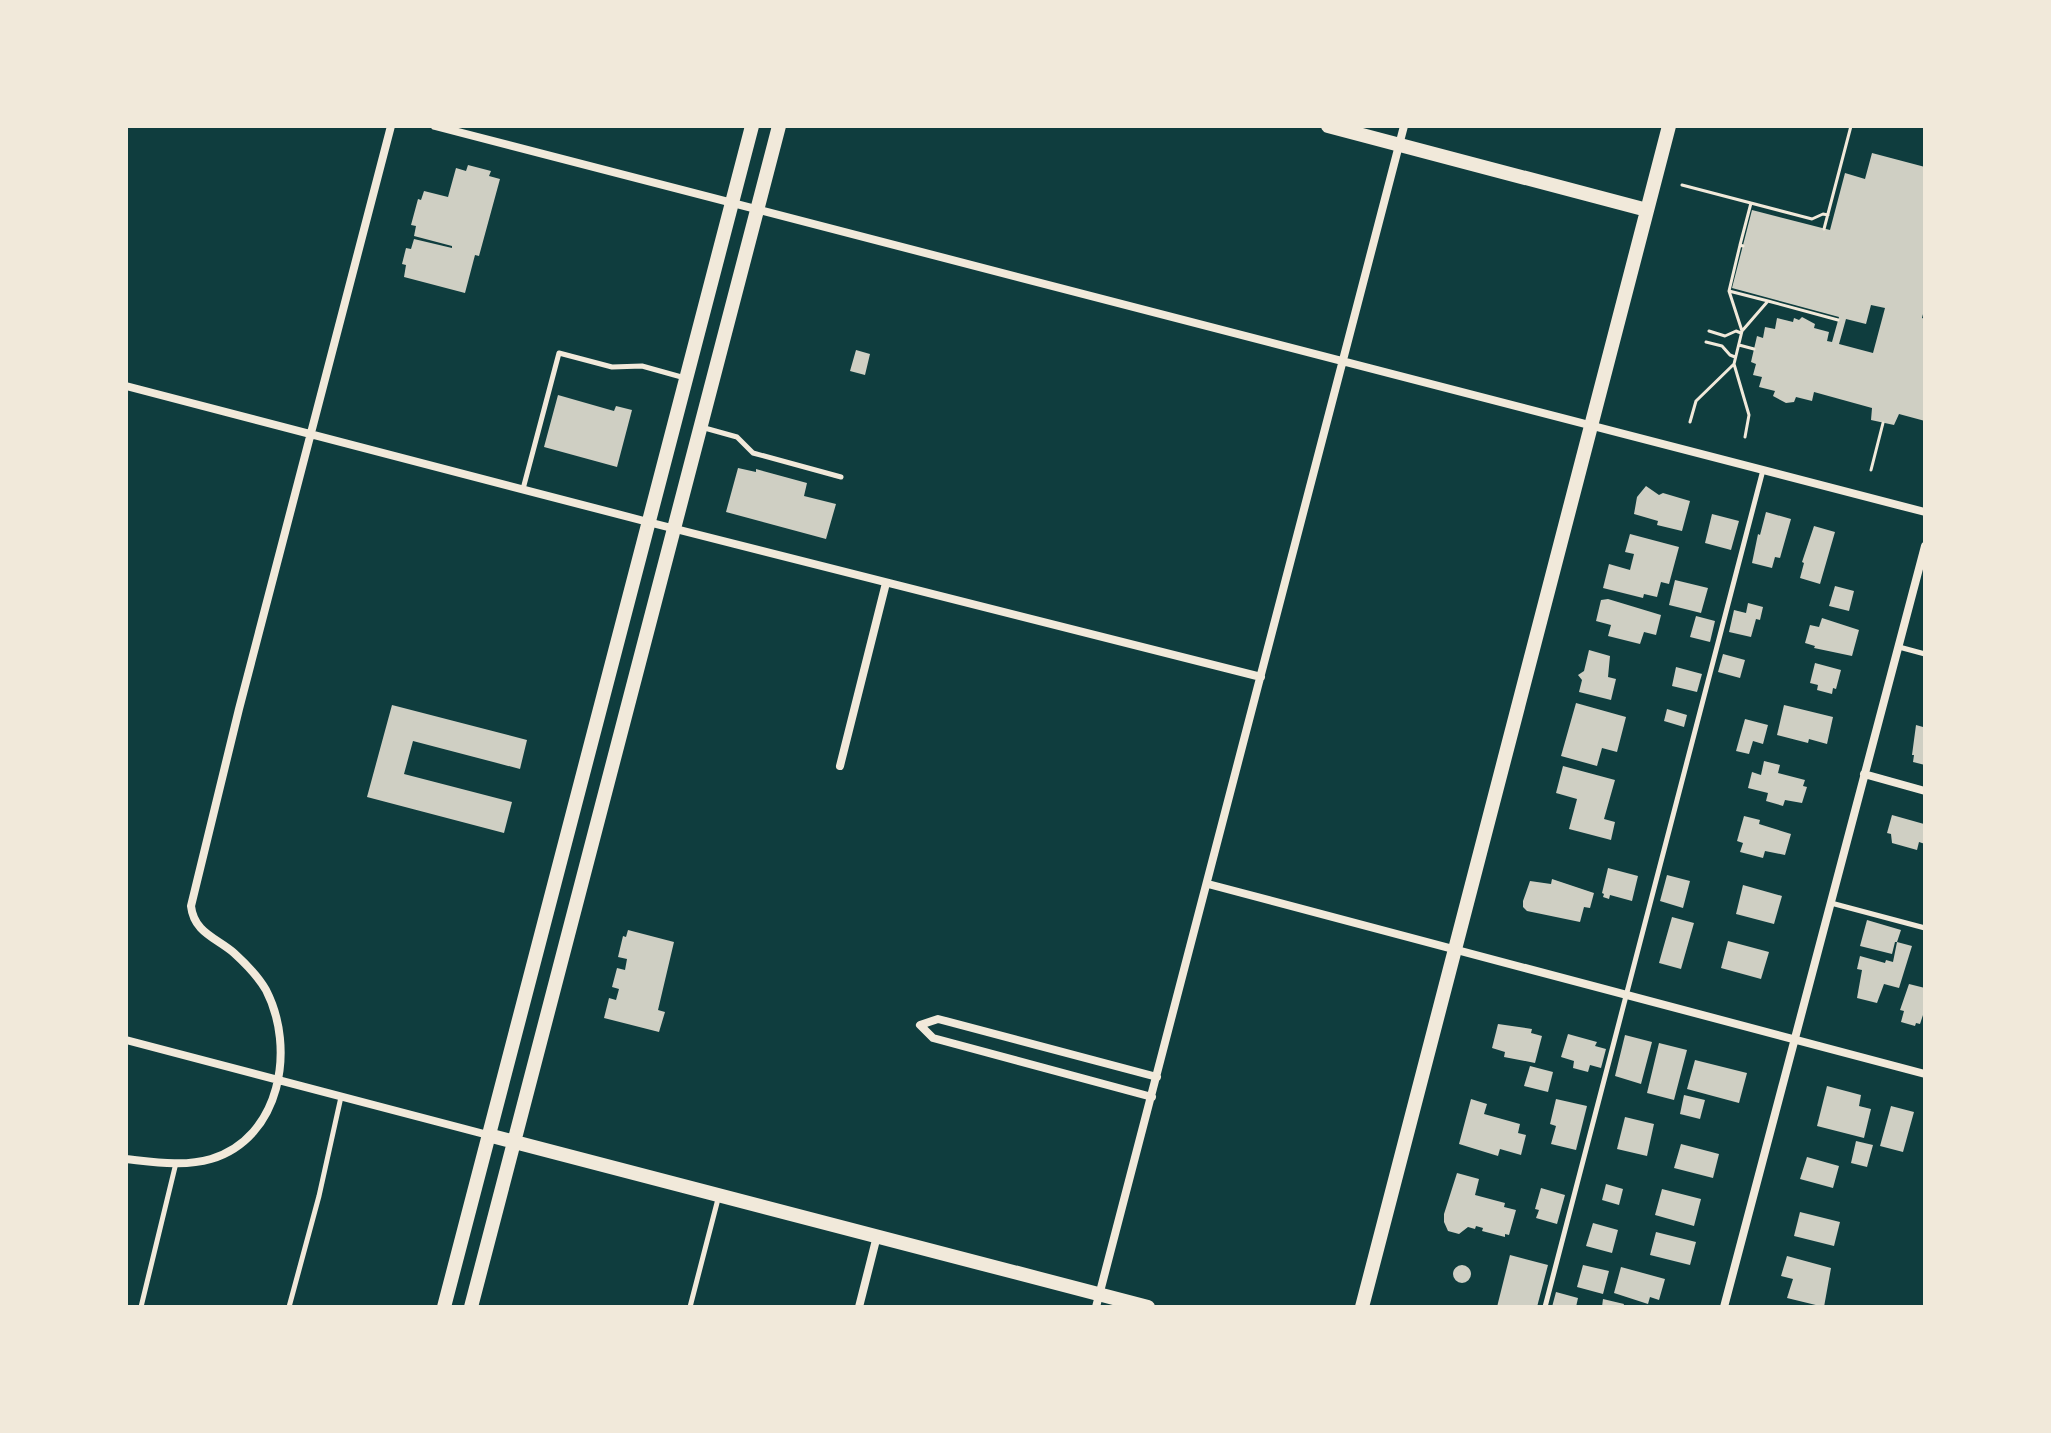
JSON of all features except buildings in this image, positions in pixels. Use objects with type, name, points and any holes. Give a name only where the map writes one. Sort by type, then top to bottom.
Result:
[{"type":"street","points":[[126,1159],[176,1163],[211,1159],[241,1143],[266,1114],[279,1079],[281,1031],[265,988],[236,954],[200,928],[194,921],[191,906],[231,739],[391,126]]},
{"type":"street","points":[[435,126],[1925,512]]},
{"type":"street","points":[[444,1307],[752,126]]},
{"type":"street","points":[[471,1307],[779,126]]},
{"type":"street","points":[[1328,126],[1647,210]]},
{"type":"street","points":[[1098,1301],[1404,126]]},
{"type":"street","points":[[1362,1307],[1669,126]]},
{"type":"street","points":[[126,386],[1261,677]]},
{"type":"street","points":[[1724,1307],[1925,546]]},
{"type":"street","points":[[840,766],[886,583]]},
{"type":"street","points":[[1864,774],[1925,791]]},
{"type":"street","points":[[1208,884],[1925,1074]]},
{"type":"street","points":[[1152,1097],[933,1038],[920,1025],[938,1019],[1157,1077]]},
{"type":"street","points":[[126,1040],[878,1235],[1098,1301],[1148,1307]]},
{"type":"street","points":[[859,1307],[878,1235]]},
{"type":"lane","points":[[523,489],[559,353],[612,367],[642,366],[686,378]]},
{"type":"lane","points":[[700,427],[737,437],[753,453],[841,477]]},
{"type":"lane","points":[[1545,1307],[1763,470]]},
{"type":"lane","points":[[1898,646],[1925,654]]},
{"type":"lane","points":[[1830,903],[1925,928]]},
{"type":"lane","points":[[289,1307],[319,1196],[341,1096]]},
{"type":"lane","points":[[141,1307],[176,1163]]},
{"type":"lane","points":[[690,1307],[719,1194]]},
{"type":"path","points":[[1824,229],[1851,126]]},
{"type":"path","points":[[1838,176],[1844,177]]},
{"type":"path","points":[[1682,185],[1812,219],[1828,215]]},
{"type":"path","points":[[1742,332],[1729,291],[1751,203]]},
{"type":"path","points":[[1729,291],[1838,320]]},
{"type":"path","points":[[1745,437],[1749,415],[1734,364],[1735,357],[1742,332],[1768,301]]},
{"type":"path","points":[[1709,331],[1725,336],[1742,332]]},
{"type":"path","points":[[1706,342],[1722,346],[1735,357]]},
{"type":"path","points":[[1739,345],[1754,349]]},
{"type":"path","points":[[1690,422],[1696,401],[1734,364]]},
{"type":"path","points":[[1871,470],[1883,423]]}]
